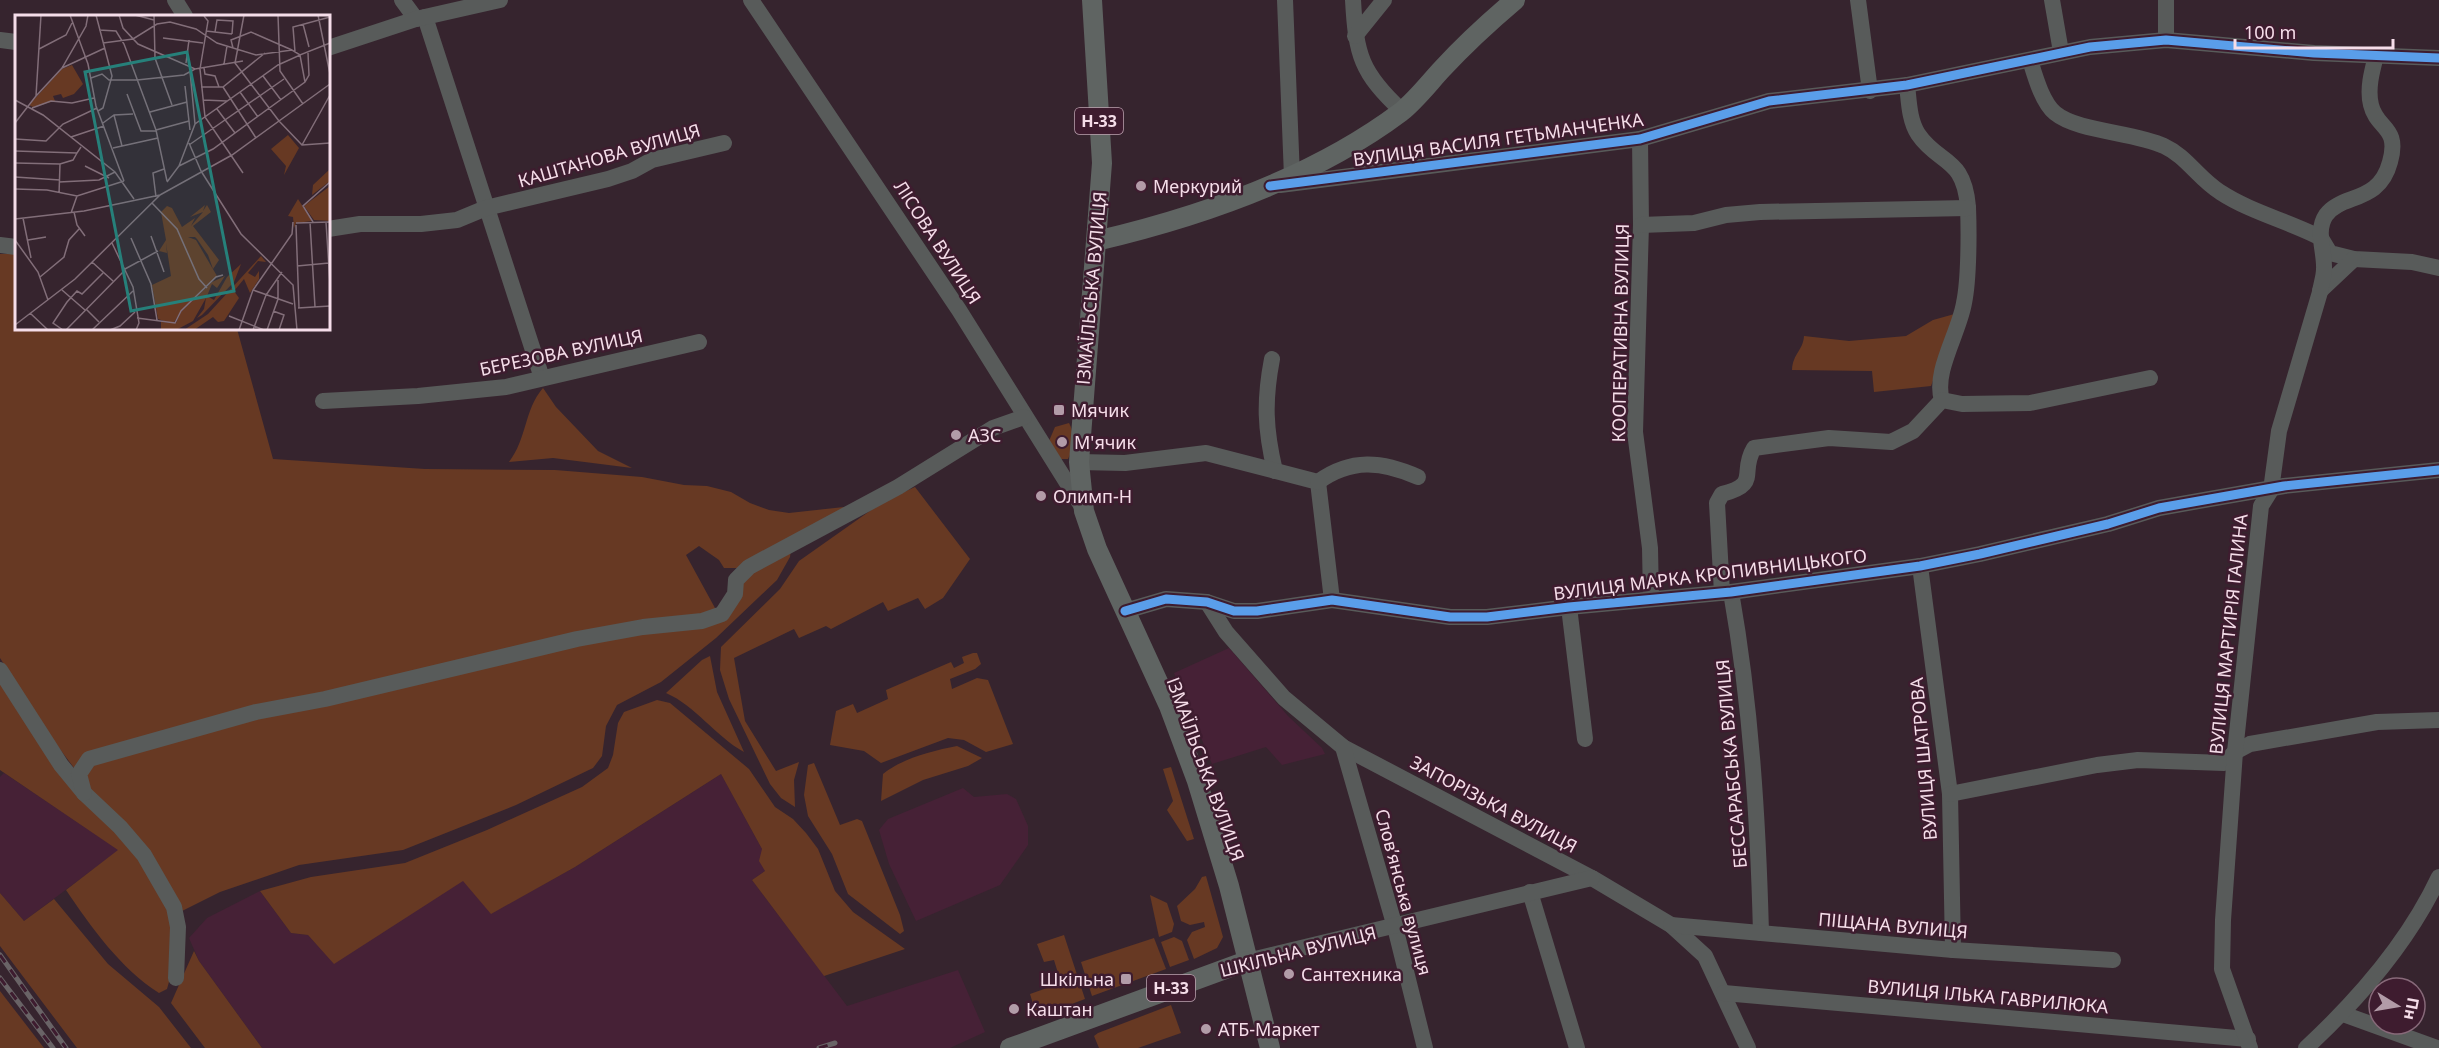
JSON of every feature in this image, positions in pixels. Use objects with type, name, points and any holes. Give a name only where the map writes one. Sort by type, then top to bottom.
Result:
[{"type":"main road","name":"ІЗМАЇЛЬСЬКА ВУЛИЦЯ","points":[[1092,0],[1102,163],[1079,462],[1084,511],[1097,549],[1169,706],[1197,781],[1229,886],[1270,1048]]},
{"type":"main road","points":[[1270,186],[1334,155],[1402,111],[1478,31],[1515,0]]},
{"type":"main road","name":"ВУЛИЦЯ ВАСИЛЯ ГЕТЬМАНЧЕНКА","points":[[1096,241],[1127,234],[1270,186]]},
{"type":"main road","name":"ШКІЛЬНА ВУЛИЦЯ","points":[[1010,1048],[1247,960]]},
{"type":"street","points":[[175,0],[184,15]]},
{"type":"street","points":[[402,0],[420,18],[542,378]]},
{"type":"street","points":[[330,47],[420,18],[500,0]]},
{"type":"street","name":"ЛІСОВА ВУЛИЦЯ","points":[[751,0],[959,309],[1084,511]]},
{"type":"street","points":[[1285,0],[1292,177]]},
{"type":"street","points":[[1353,0],[1355,36],[1364,67],[1376,87],[1402,111]]},
{"type":"street","points":[[1355,36],[1384,0]]},
{"type":"street","points":[[1858,0],[1870,91]]},
{"type":"street","points":[[2052,0],[2061,52]]},
{"type":"street","points":[[2166,0],[2166,40]]},
{"type":"street","points":[[0,40],[15,42]]},
{"type":"street","name":"ВУЛИЦЯ ВАСИЛЯ ГЕТЬМАНЧЕНКА","points":[[1270,186],[1640,139],[1769,101],[1907,85],[2090,46],[2166,40],[2376,56],[2439,57]]},
{"type":"street","name":"ВУЛИЦЯ МАРТИРІЯ ГАЛИНА","points":[[2249,1044],[2222,969],[2225,871],[2235,752],[2261,506],[2271,490],[2279,431],[2320,292],[2324,269],[2321,226],[2333,208],[2378,187],[2389,166],[2393,149],[2390,132],[2371,107],[2369,90],[2376,56]]},
{"type":"street","points":[[2030,60],[2042,90],[2055,112],[2070,121],[2164,146],[2180,156],[2220,192],[2246,207],[2298,226],[2321,238],[2330,253],[2355,259],[2412,262],[2439,268]]},
{"type":"street","points":[[1907,85],[1917,131],[1924,141],[1956,168],[1968,208],[1965,301],[1959,326],[1940,376],[1938,389],[1942,400],[1962,404],[2030,403],[2150,378]]},
{"type":"street","name":"КООПЕРАТИВНА ВУЛИЦЯ","points":[[1640,139],[1641,225],[1635,432],[1650,548],[1651,598]]},
{"type":"street","name":"КАШТАНОВА ВУЛИЦЯ","points":[[330,229],[360,224],[422,224],[458,220],[486,208],[608,179],[632,171],[652,160],[723,143]]},
{"type":"street","points":[[1641,225],[1694,223],[1726,215],[1760,212],[1968,208]]},
{"type":"street","points":[[0,246],[15,247]]},
{"type":"street","points":[[2320,292],[2340,270],[2355,259]]},
{"type":"street","name":"БЕРЕЗОВА ВУЛИЦЯ","points":[[323,401],[484,389],[526,383],[699,342]]},
{"type":"street","points":[[1272,358],[1266,390],[1265,426],[1275,471]]},
{"type":"street","name":"БЕССАРАБСЬКА ВУЛИЦЯ","points":[[1761,933],[1753,753],[1745,671],[1726,592],[1717,503],[1722,494],[1739,490],[1744,486],[1750,455],[1754,448],[1829,438],[1891,442],[1913,431],[1942,400]]},
{"type":"street","points":[[84,793],[79,774],[89,759],[180,732],[577,639],[643,627],[702,621],[722,614],[735,594],[736,580],[749,567],[898,487],[993,428],[1024,417]]},
{"type":"street","points":[[1079,462],[1125,463],[1206,453],[1318,482]]},
{"type":"street","points":[[1318,482],[1330,473],[1358,463],[1378,464],[1418,477]]},
{"type":"street","name":"ВУЛИЦЯ МАРКА КРОПИВНИЦЬКОГО","points":[[1125,611],[1166,599],[1207,602],[1234,611],[1257,611],[1332,600],[1450,617],[1487,618],[1651,598],[1726,592],[1920,566],[2044,540],[2159,508],[2284,486],[2439,470]]},
{"type":"street","points":[[1318,482],[1332,600]]},
{"type":"street","name":"ВУЛИЦЯ ШАТРОВА","points":[[1920,566],[1950,794],[1953,950]]},
{"type":"street","name":"ЗАПОРІЗЬКА ВУЛИЦЯ","points":[[1207,602],[1226,632],[1284,698],[1343,747],[1592,878],[1671,925],[1705,956],[1748,1048]]},
{"type":"street","points":[[1569,607],[1585,740]]},
{"type":"street","points":[[0,670],[60,765],[144,855],[174,906],[178,927],[176,978]]},
{"type":"street","points":[[1950,794],[2097,765],[2138,760],[2224,763],[2235,752],[2250,744],[2377,722],[2439,720]]},
{"type":"street","name":"Словʼянська вулиця","points":[[1343,747],[1395,927],[1425,1048]]},
{"type":"street","points":[[2306,1048],[2343,1014],[2393,954],[2430,896],[2439,877]]},
{"type":"street","name":"ШКІЛЬНА ВУЛИЦЯ","points":[[1247,960],[1395,927],[1592,878]]},
{"type":"street","points":[[1530,892],[1577,1048]]},
{"type":"street","name":"ПІЩАНА ВУЛИЦЯ","points":[[1671,925],[1953,950],[2113,960]]},
{"type":"street","points":[[1705,956],[1703,941],[1716,930]]},
{"type":"street","name":"ВУЛИЦЯ ІЛЬКА ГАВРИЛЮКА","points":[[1724,993],[2249,1044]]},
{"type":"street","points":[[2343,1014],[2438,1048]]},
{"type":"shaded area","points":[[0,254],[15,254],[15,330],[237,330],[273,459],[425,469],[555,470],[642,477],[684,485],[707,486],[731,492],[750,503],[769,510],[789,513],[853,506],[743,568],[724,568],[719,560],[699,546],[686,555],[715,608],[720,608],[742,579],[791,549],[790,557],[777,580],[716,638],[661,682],[617,705],[606,726],[602,756],[593,768],[516,805],[403,850],[299,865],[220,892],[182,911],[53,740],[0,658]]},
{"type":"shaded area","points":[[1958,313],[1931,386],[1874,392],[1872,371],[1792,370],[1804,336],[1849,341],[1906,336],[1933,320]]},
{"type":"shaded area","points":[[543,388],[556,407],[598,451],[632,468],[553,458],[509,462],[519,444],[532,406]]},
{"type":"shaded area","points":[[1069,423],[1073,436],[1071,451],[1068,459],[1058,459],[1049,441],[1055,427]]},
{"type":"shaded area","points":[[915,487],[970,559],[943,598],[925,609],[918,598],[888,611],[883,602],[831,629],[826,626],[799,638],[794,629],[734,658],[745,721],[776,771],[799,762],[794,780],[795,807],[781,798],[770,784],[729,699],[720,670],[721,647],[780,589],[799,561],[884,501]]},
{"type":"shaded area","points":[[1229,648],[1288,716],[1322,748],[1325,754],[1282,765],[1266,747],[1212,764],[1174,673]]},
{"type":"shaded area","points":[[977,653],[981,664],[975,669],[950,679],[952,689],[977,678],[988,680],[1013,744],[986,752],[964,740],[948,738],[881,763],[864,751],[830,745],[836,711],[853,704],[857,713],[888,699],[886,690],[951,662],[954,668],[964,663],[962,657]]},
{"type":"shaded area","points":[[710,656],[717,692],[744,752],[724,738],[687,705],[666,693],[702,660]]},
{"type":"shaded area","points":[[0,681],[133,851],[171,912],[172,971],[167,989],[159,993],[119,960],[96,933],[66,890],[118,850],[0,770]]},
{"type":"shaded area","points":[[657,700],[670,703],[749,769],[775,807],[793,819],[818,849],[835,891],[853,912],[905,949],[824,976],[752,880],[765,871],[759,861],[762,849],[721,774],[575,867],[491,914],[463,881],[334,964],[308,935],[291,933],[260,891],[311,877],[405,863],[487,830],[582,787],[608,768],[613,755],[618,723],[624,712]]},
{"type":"shaded area","points":[[957,746],[982,758],[968,766],[923,780],[881,801],[883,774],[891,768],[909,759]]},
{"type":"shaded area","points":[[814,763],[840,825],[857,819],[862,821],[900,915],[904,931],[900,934],[848,894],[832,854],[808,816],[804,795],[808,765]]},
{"type":"shaded area","points":[[1171,767],[1194,839],[1187,841],[1167,810],[1173,801],[1163,769]]},
{"type":"shaded area","points":[[4,773],[119,850],[24,921],[0,893],[0,777]]},
{"type":"shaded area","points":[[721,774],[762,849],[765,871],[752,880],[847,1006],[958,970],[985,1032],[950,1048],[262,1048],[199,961],[189,938],[207,918],[260,891],[291,933],[308,935],[334,963],[463,880],[491,913],[575,867]]},
{"type":"shaded area","points":[[963,788],[974,797],[1007,794],[1016,799],[1028,826],[1028,845],[1000,885],[916,921],[889,864],[879,830],[888,819]]},
{"type":"shaded area","points":[[1206,876],[1223,937],[1217,948],[1194,959],[1187,940],[1192,932],[1205,927],[1204,922],[1190,925],[1181,921],[1177,906],[1195,889],[1202,877]]},
{"type":"shaded area","points":[[0,893],[24,921],[54,899],[108,964],[159,1007],[191,1048],[77,1048],[0,946]]},
{"type":"shaded area","points":[[1150,895],[1167,903],[1174,924],[1172,932],[1159,937]]},
{"type":"shaded area","points":[[1064,935],[1085,999],[1037,1017],[1030,994],[1061,983],[1054,960],[1044,962],[1037,944]]},
{"type":"shaded area","points":[[1174,937],[1182,941],[1189,960],[1170,967],[1161,942]]},
{"type":"shaded area","points":[[1154,938],[1166,969],[1092,996],[1081,962]]},
{"type":"shaded area","points":[[194,951],[262,1048],[205,1048],[171,1003]]},
{"type":"shaded area","points":[[0,991],[44,1048],[0,1048]]},
{"type":"shaded area","points":[[1171,1005],[1181,1033],[1138,1048],[1099,1048],[1094,1036],[1098,1033]]},
{"type":"railway","points":[[0,955],[66,1048]]},
{"type":"railway","points":[[0,978],[53,1048]]},
{"type":"railway","points":[[819,1048],[835,1043]]},
{"type":"cycle path","points":[[1270,186],[1640,139],[1769,101],[1907,85],[2090,47],[2166,40],[2314,53],[2439,58]]},
{"type":"cycle path","points":[[1125,611],[1166,599],[1207,602],[1234,611],[1257,611],[1332,600],[1450,617],[1487,617],[1731,592],[1920,566],[2108,524],[2159,508],[2284,486],[2439,470]]},
{"type":"place","name":"Меркурий","points":[[1141,186]]},
{"type":"place","name":"Мячик","points":[[1059,410]]},
{"type":"place","name":"АЗС","points":[[956,435]]},
{"type":"place","name":"М'ячик","points":[[1062,442]]},
{"type":"place","name":"Олимп-Н","points":[[1041,496]]},
{"type":"place","name":"Сантехника","points":[[1289,974]]},
{"type":"place","name":"Шкільна","points":[[1126,979]]},
{"type":"place","name":"Каштан","points":[[1014,1009]]},
{"type":"place","name":"АТБ-Маркет","points":[[1206,1029]]}]
